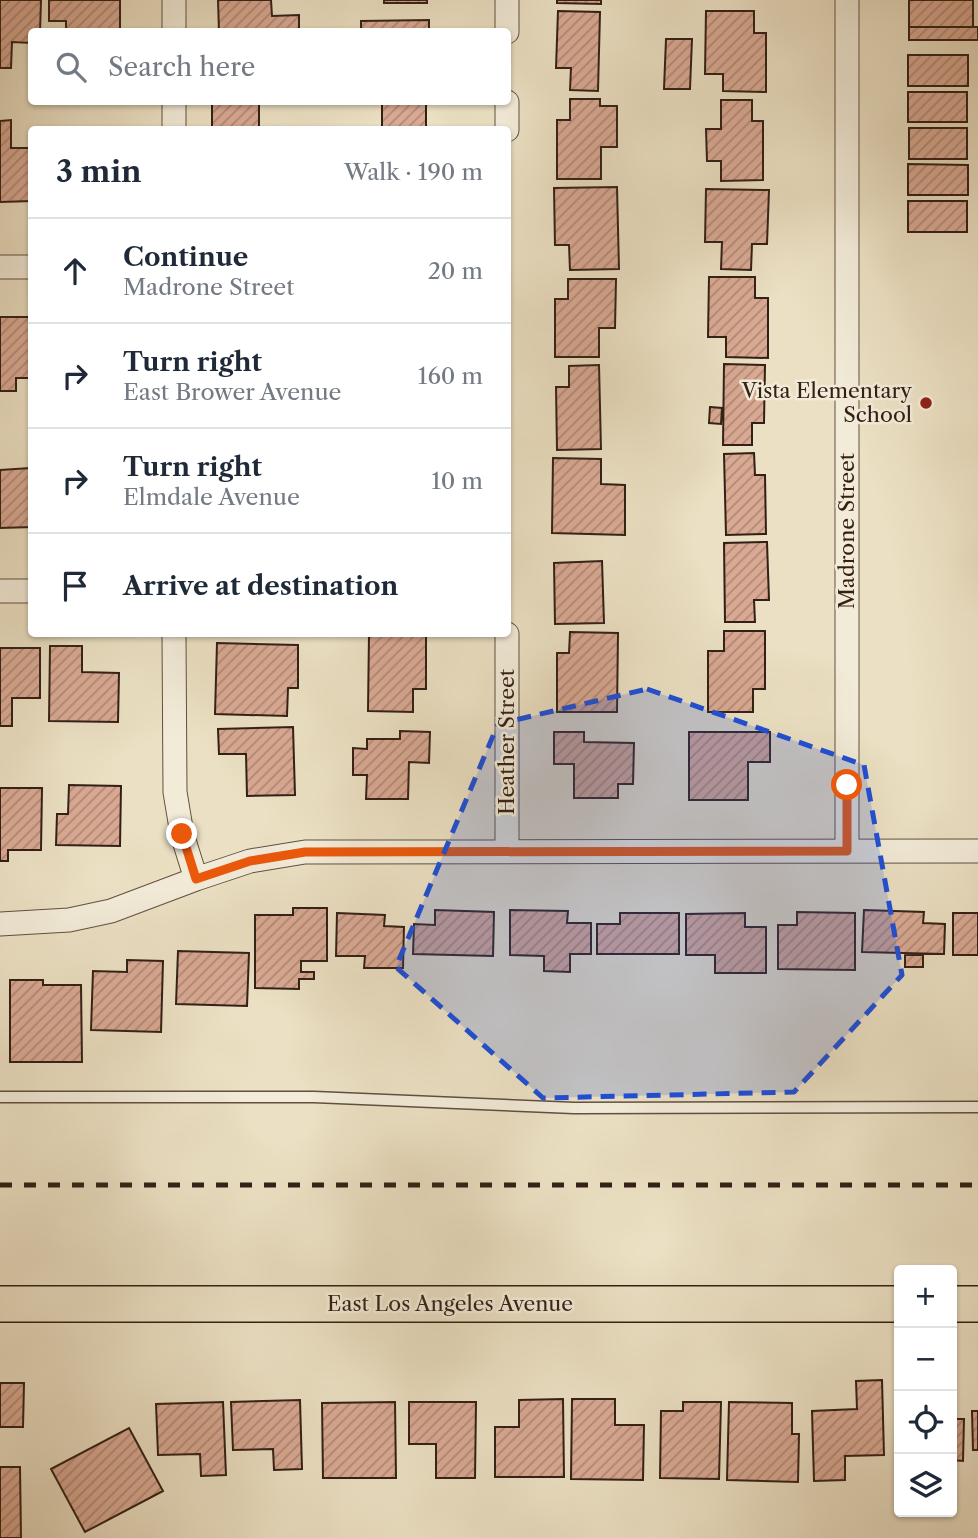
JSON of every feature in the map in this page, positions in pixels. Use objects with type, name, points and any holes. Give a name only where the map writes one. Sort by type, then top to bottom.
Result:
[{"type":"main road","name":"East Los Angeles Avenue","points":[[0,1304],[894,1304]]},
{"type":"main road","points":[[957,1304],[978,1304]]},
{"type":"street","points":[[174,0],[174,28]]},
{"type":"street","points":[[507,0],[507,28]]},
{"type":"street","name":"Madrone Street","points":[[847,0],[847,851]]},
{"type":"street","points":[[174,105],[174,126]]},
{"type":"street","points":[[507,105],[507,126]]},
{"type":"street","points":[[0,267],[28,267]]},
{"type":"street","points":[[0,591],[28,591]]},
{"type":"street","points":[[174,637],[175,792],[182,834],[196,879]]},
{"type":"street","name":"Heather Street","points":[[507,637],[507,851]]},
{"type":"street","points":[[0,924],[69,920],[111,911],[250,861],[305,852],[978,851]]},
{"type":"lane","points":[[0,1097],[314,1097],[574,1108],[978,1107]]},
{"type":"highlighted area","points":[[647,689],[864,765],[902,975],[794,1092],[543,1098],[396,967],[498,724]]},
{"type":"building","points":[[0,0],[41,0],[40,28],[28,28],[28,43],[12,42],[11,68],[0,68]]},
{"type":"building","points":[[49,0],[120,0],[120,28],[66,28],[66,21],[49,21]]},
{"type":"building","points":[[218,0],[271,0],[272,16],[299,15],[299,28],[219,28]]},
{"type":"building","points":[[384,0],[427,0],[427,3],[384,3]]},
{"type":"building","points":[[557,0],[601,0],[601,4],[557,3]]},
{"type":"building","points":[[909,0],[973,0],[973,27],[909,27]]},
{"type":"building","points":[[558,11],[600,12],[598,91],[570,90],[571,68],[556,68]]},
{"type":"building","points":[[706,11],[754,11],[754,33],[766,33],[766,92],[723,91],[723,74],[705,74]]},
{"type":"building","points":[[429,20],[429,28],[361,28],[361,21]]},
{"type":"building","points":[[909,27],[978,27],[978,40],[909,40]]},
{"type":"building","points":[[666,39],[692,39],[690,89],[664,89]]},
{"type":"building","points":[[908,55],[968,55],[968,86],[908,86]]},
{"type":"building","points":[[908,92],[967,92],[967,122],[908,122]]},
{"type":"building","points":[[570,99],[600,99],[600,106],[617,106],[617,147],[601,147],[601,179],[557,179],[557,120],[570,120]]},
{"type":"building","points":[[721,100],[752,100],[752,121],[763,121],[763,180],[721,181],[721,161],[707,161],[706,129],[721,129]]},
{"type":"building","points":[[212,105],[259,105],[259,126],[212,126]]},
{"type":"building","points":[[382,105],[426,105],[426,126],[382,126]]},
{"type":"building","points":[[11,120],[11,148],[28,148],[28,201],[0,202],[0,121]]},
{"type":"building","points":[[909,128],[967,128],[967,159],[909,159]]},
{"type":"building","points":[[908,164],[968,165],[968,195],[908,195]]},
{"type":"building","points":[[617,187],[619,269],[570,270],[569,245],[555,245],[554,188]]},
{"type":"building","points":[[706,189],[769,190],[767,244],[752,244],[751,270],[721,269],[722,242],[705,242]]},
{"type":"building","points":[[908,201],[967,201],[967,232],[908,232]]},
{"type":"building","points":[[709,277],[755,277],[755,298],[768,298],[768,358],[726,357],[726,337],[708,337]]},
{"type":"building","points":[[568,279],[616,279],[615,328],[599,328],[599,357],[555,357],[555,299],[568,299]]},
{"type":"building","points":[[0,317],[28,317],[28,378],[16,378],[16,391],[0,391]]},
{"type":"building","points":[[724,364],[765,365],[764,423],[752,423],[752,445],[723,445]]},
{"type":"building","points":[[599,365],[601,449],[557,450],[556,387],[569,387],[569,366]]},
{"type":"building","points":[[710,407],[722,408],[721,424],[709,423]]},
{"type":"building","points":[[754,453],[755,475],[765,475],[766,534],[726,535],[724,454]]},
{"type":"building","points":[[553,458],[601,459],[601,484],[625,485],[625,535],[552,533]]},
{"type":"building","points":[[28,468],[28,527],[0,528],[0,470]]},
{"type":"building","points":[[767,542],[769,600],[754,600],[755,622],[725,622],[724,543]]},
{"type":"building","points":[[602,561],[604,623],[555,624],[554,563]]},
{"type":"building","points":[[724,631],[765,631],[765,689],[753,689],[753,712],[708,712],[708,651],[724,651]]},
{"type":"building","points":[[570,632],[618,633],[617,712],[557,712],[557,653],[569,653]]},
{"type":"building","points":[[369,637],[426,637],[426,689],[413,689],[413,712],[368,711]]},
{"type":"building","points":[[217,643],[298,645],[298,688],[288,688],[287,716],[215,714]]},
{"type":"building","points":[[50,646],[82,646],[82,672],[119,673],[118,722],[49,721]]},
{"type":"building","points":[[0,648],[40,648],[40,698],[12,698],[12,726],[0,726]]},
{"type":"building","points":[[293,727],[295,795],[247,796],[246,754],[219,754],[218,729]]},
{"type":"building","points":[[400,731],[430,732],[429,763],[409,762],[408,799],[366,799],[367,775],[353,775],[353,748],[367,749],[367,739],[400,739]]},
{"type":"building","points":[[554,732],[584,732],[584,742],[634,743],[633,784],[618,784],[618,798],[574,798],[574,764],[554,764]]},
{"type":"building","points":[[689,732],[770,732],[770,762],[748,762],[748,800],[689,800]]},
{"type":"building","points":[[69,785],[121,786],[120,846],[56,845],[57,814],[68,814]]},
{"type":"building","points":[[0,788],[42,788],[41,850],[8,850],[8,861],[0,861]]},
{"type":"building","points":[[293,908],[327,908],[327,961],[301,961],[301,972],[314,972],[314,979],[299,979],[299,989],[255,988],[255,915],[293,915]]},
{"type":"building","points":[[435,910],[494,912],[493,956],[413,954],[414,924],[435,925]]},
{"type":"building","points":[[510,910],[568,911],[567,923],[591,923],[591,954],[570,954],[570,972],[544,971],[544,956],[510,955]]},
{"type":"building","points":[[864,910],[924,912],[923,923],[945,924],[944,954],[862,952]]},
{"type":"building","points":[[797,912],[855,913],[855,970],[778,969],[778,925],[797,925]]},
{"type":"building","points":[[337,913],[385,915],[384,926],[404,927],[403,968],[364,968],[365,956],[336,956]]},
{"type":"building","points":[[620,913],[679,913],[679,954],[597,954],[597,924],[620,924]]},
{"type":"building","points":[[745,913],[745,927],[766,927],[766,973],[715,973],[715,955],[686,955],[686,914]]},
{"type":"building","points":[[953,913],[978,913],[978,955],[953,955]]},
{"type":"building","points":[[178,951],[249,953],[247,1006],[176,1004]]},
{"type":"building","points":[[905,955],[923,955],[923,967],[905,967]]},
{"type":"building","points":[[127,960],[163,961],[161,1032],[91,1030],[93,971],[127,972]]},
{"type":"building","points":[[10,980],[43,980],[43,985],[81,985],[82,1062],[10,1062]]},
{"type":"building","points":[[882,1380],[884,1455],[845,1456],[845,1480],[814,1481],[812,1411],[857,1409],[856,1381]]},
{"type":"building","points":[[0,1383],[24,1383],[23,1427],[0,1427]]},
{"type":"building","points":[[563,1399],[564,1477],[495,1477],[495,1427],[519,1427],[519,1400]]},
{"type":"building","points":[[572,1399],[615,1399],[615,1425],[644,1425],[643,1480],[571,1479]]},
{"type":"building","points":[[300,1400],[302,1469],[274,1470],[273,1449],[233,1450],[231,1402]]},
{"type":"building","points":[[223,1402],[226,1475],[201,1476],[200,1454],[158,1455],[156,1404]]},
{"type":"building","points":[[395,1402],[396,1478],[323,1478],[322,1403]]},
{"type":"building","points":[[409,1402],[476,1402],[475,1478],[436,1478],[436,1444],[409,1444]]},
{"type":"building","points":[[683,1402],[721,1402],[719,1479],[660,1478],[661,1411],[683,1411]]},
{"type":"building","points":[[729,1402],[792,1403],[792,1434],[799,1434],[798,1482],[727,1480]]},
{"type":"building","points":[[972,1411],[978,1411],[978,1450],[973,1450]]},
{"type":"building","points":[[957,1419],[964,1419],[963,1461],[957,1460]]},
{"type":"building","points":[[129,1428],[163,1491],[85,1532],[51,1469]]},
{"type":"building","points":[[0,1467],[20,1467],[21,1538],[0,1538]]},
{"type":"railway","points":[[0,1185],[978,1185]]},
{"type":"place","name":"Vista Elementary School","points":[[926,403]]},
{"type":"route","points":[[182,834],[196,879],[250,861],[305,852],[847,851],[847,785]]}]
